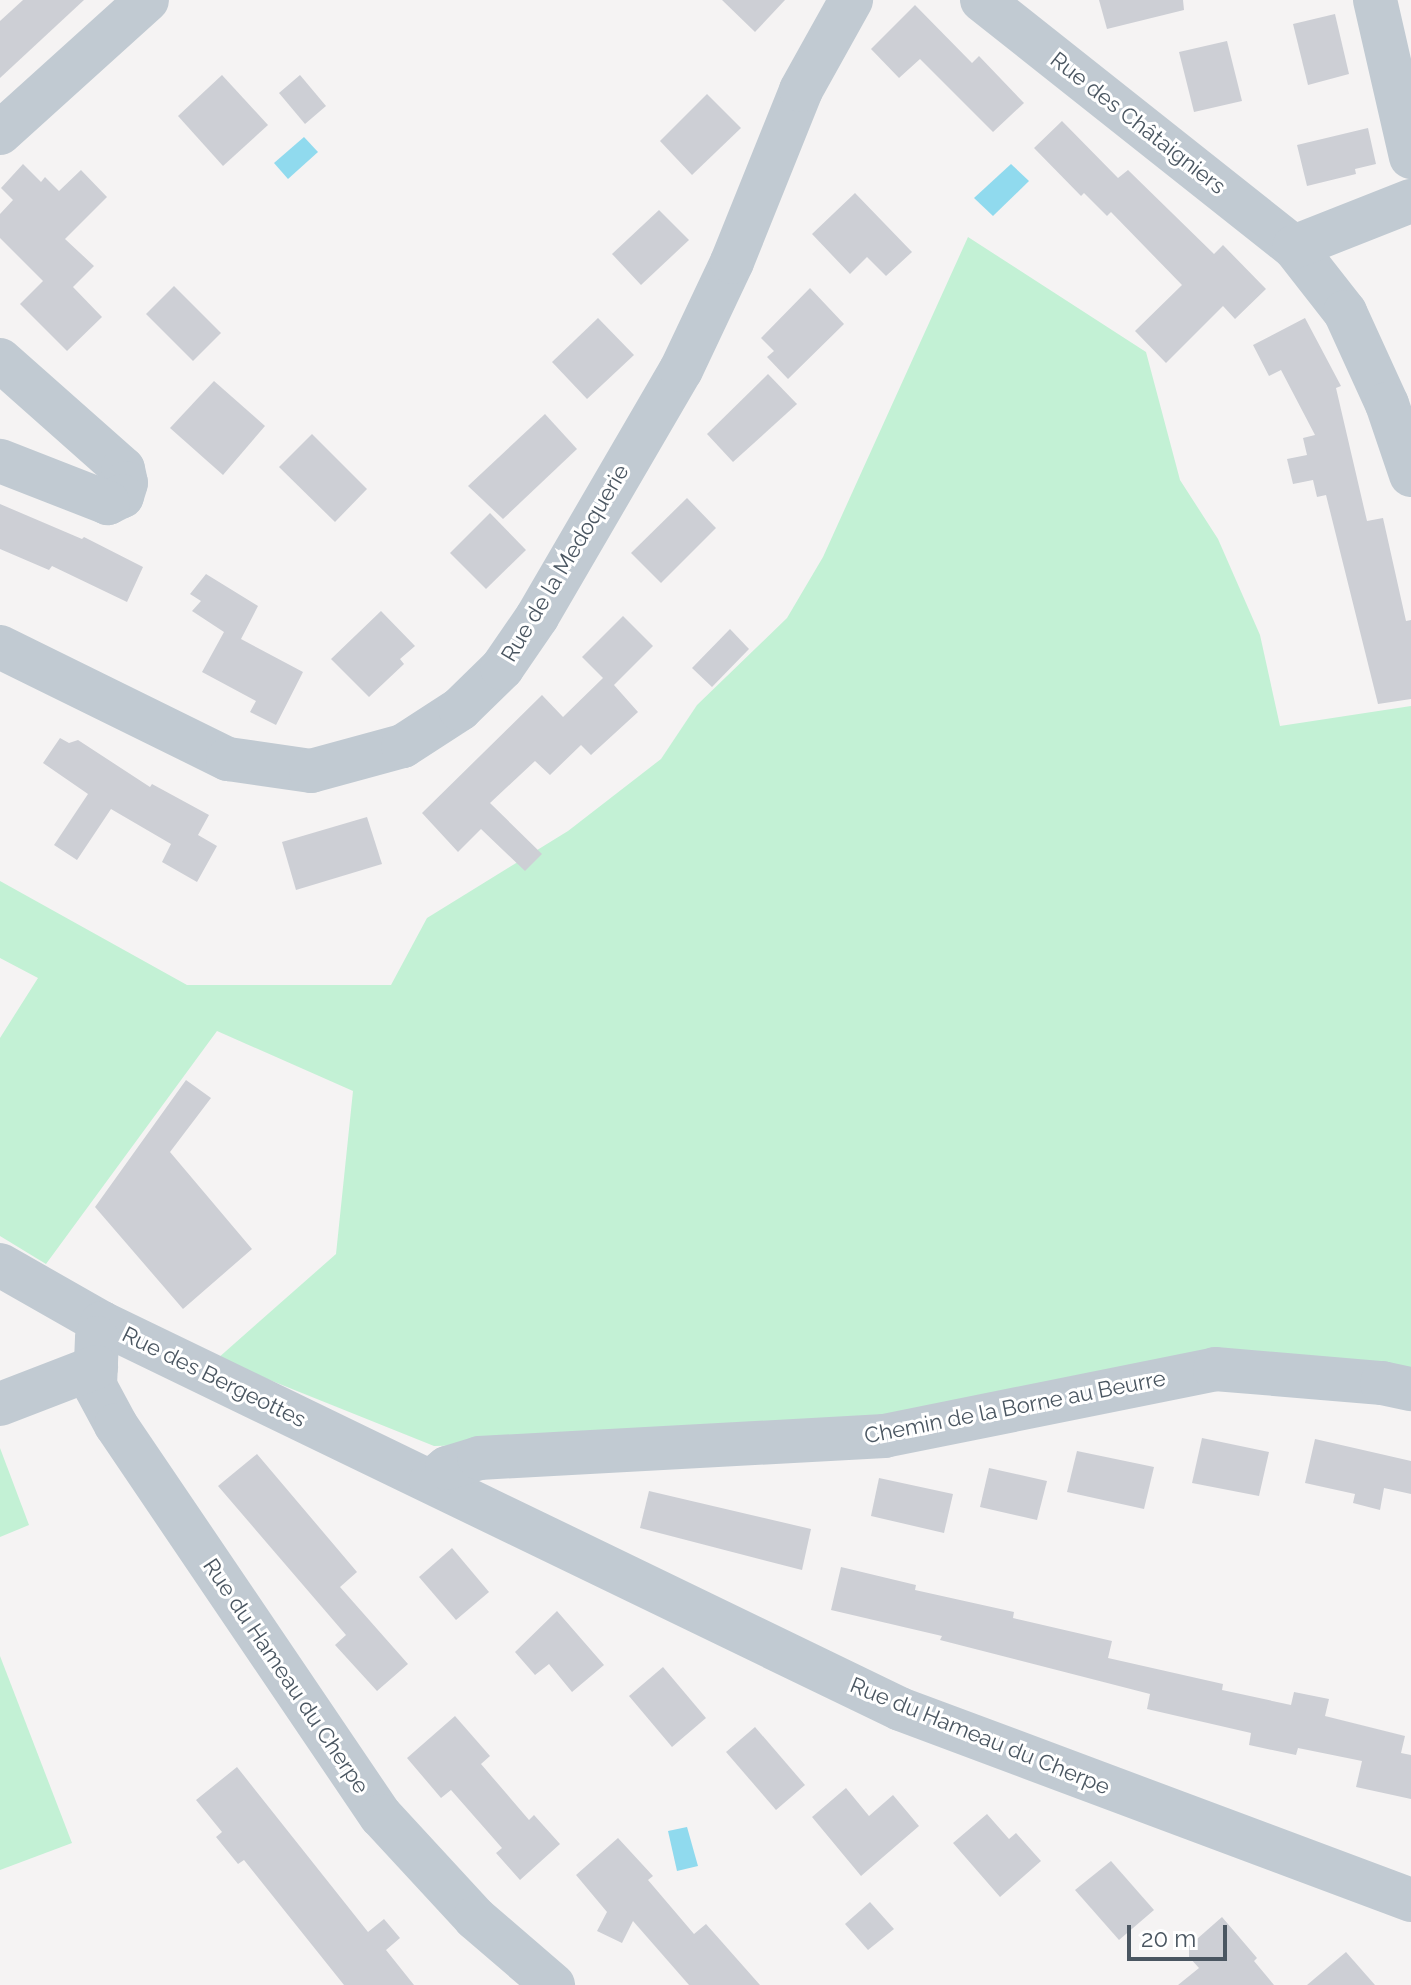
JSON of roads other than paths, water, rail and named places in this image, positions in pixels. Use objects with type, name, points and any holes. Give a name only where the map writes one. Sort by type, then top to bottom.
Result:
[{"type":"street","points":[[0,133],[147,0]]},
{"type":"street","name":"Rue de la Medoquerie","points":[[0,647],[228,759],[311,771],[403,746],[460,709],[502,668],[537,617],[681,370],[732,262],[801,90],[851,0]]},
{"type":"street","name":"Rue des Châtaigniers","points":[[982,0],[1294,247],[1345,312],[1387,404],[1411,475]]},
{"type":"street","points":[[1375,0],[1411,157]]},
{"type":"street","points":[[1294,247],[1411,201]]},
{"type":"street","points":[[0,360],[123,469],[126,483],[122,496],[108,503],[0,461]]},
{"type":"street","name":"Rue des Bergeottes","points":[[0,1265],[102,1323],[431,1481]]},
{"type":"street","name":"Rue du Hameau du Cherpe","points":[[102,1323],[95,1386],[116,1425],[381,1816],[475,1918],[553,1985]]},
{"type":"street","points":[[0,1404],[96,1367]]},
{"type":"street","name":"Chemin de la Borne au Beurre","points":[[431,1481],[447,1468],[479,1458],[884,1436],[1215,1369],[1382,1383],[1411,1389]]},
{"type":"street","name":"Rue du Hameau du Cherpe","points":[[431,1481],[900,1709],[1411,1900]]},
{"type":"water","points":[[304,137],[318,152],[288,179],[274,163]]},
{"type":"water","points":[[1011,164],[1029,181],[993,216],[974,198]]},
{"type":"water","points":[[687,1827],[698,1866],[677,1871],[668,1831]]}]
